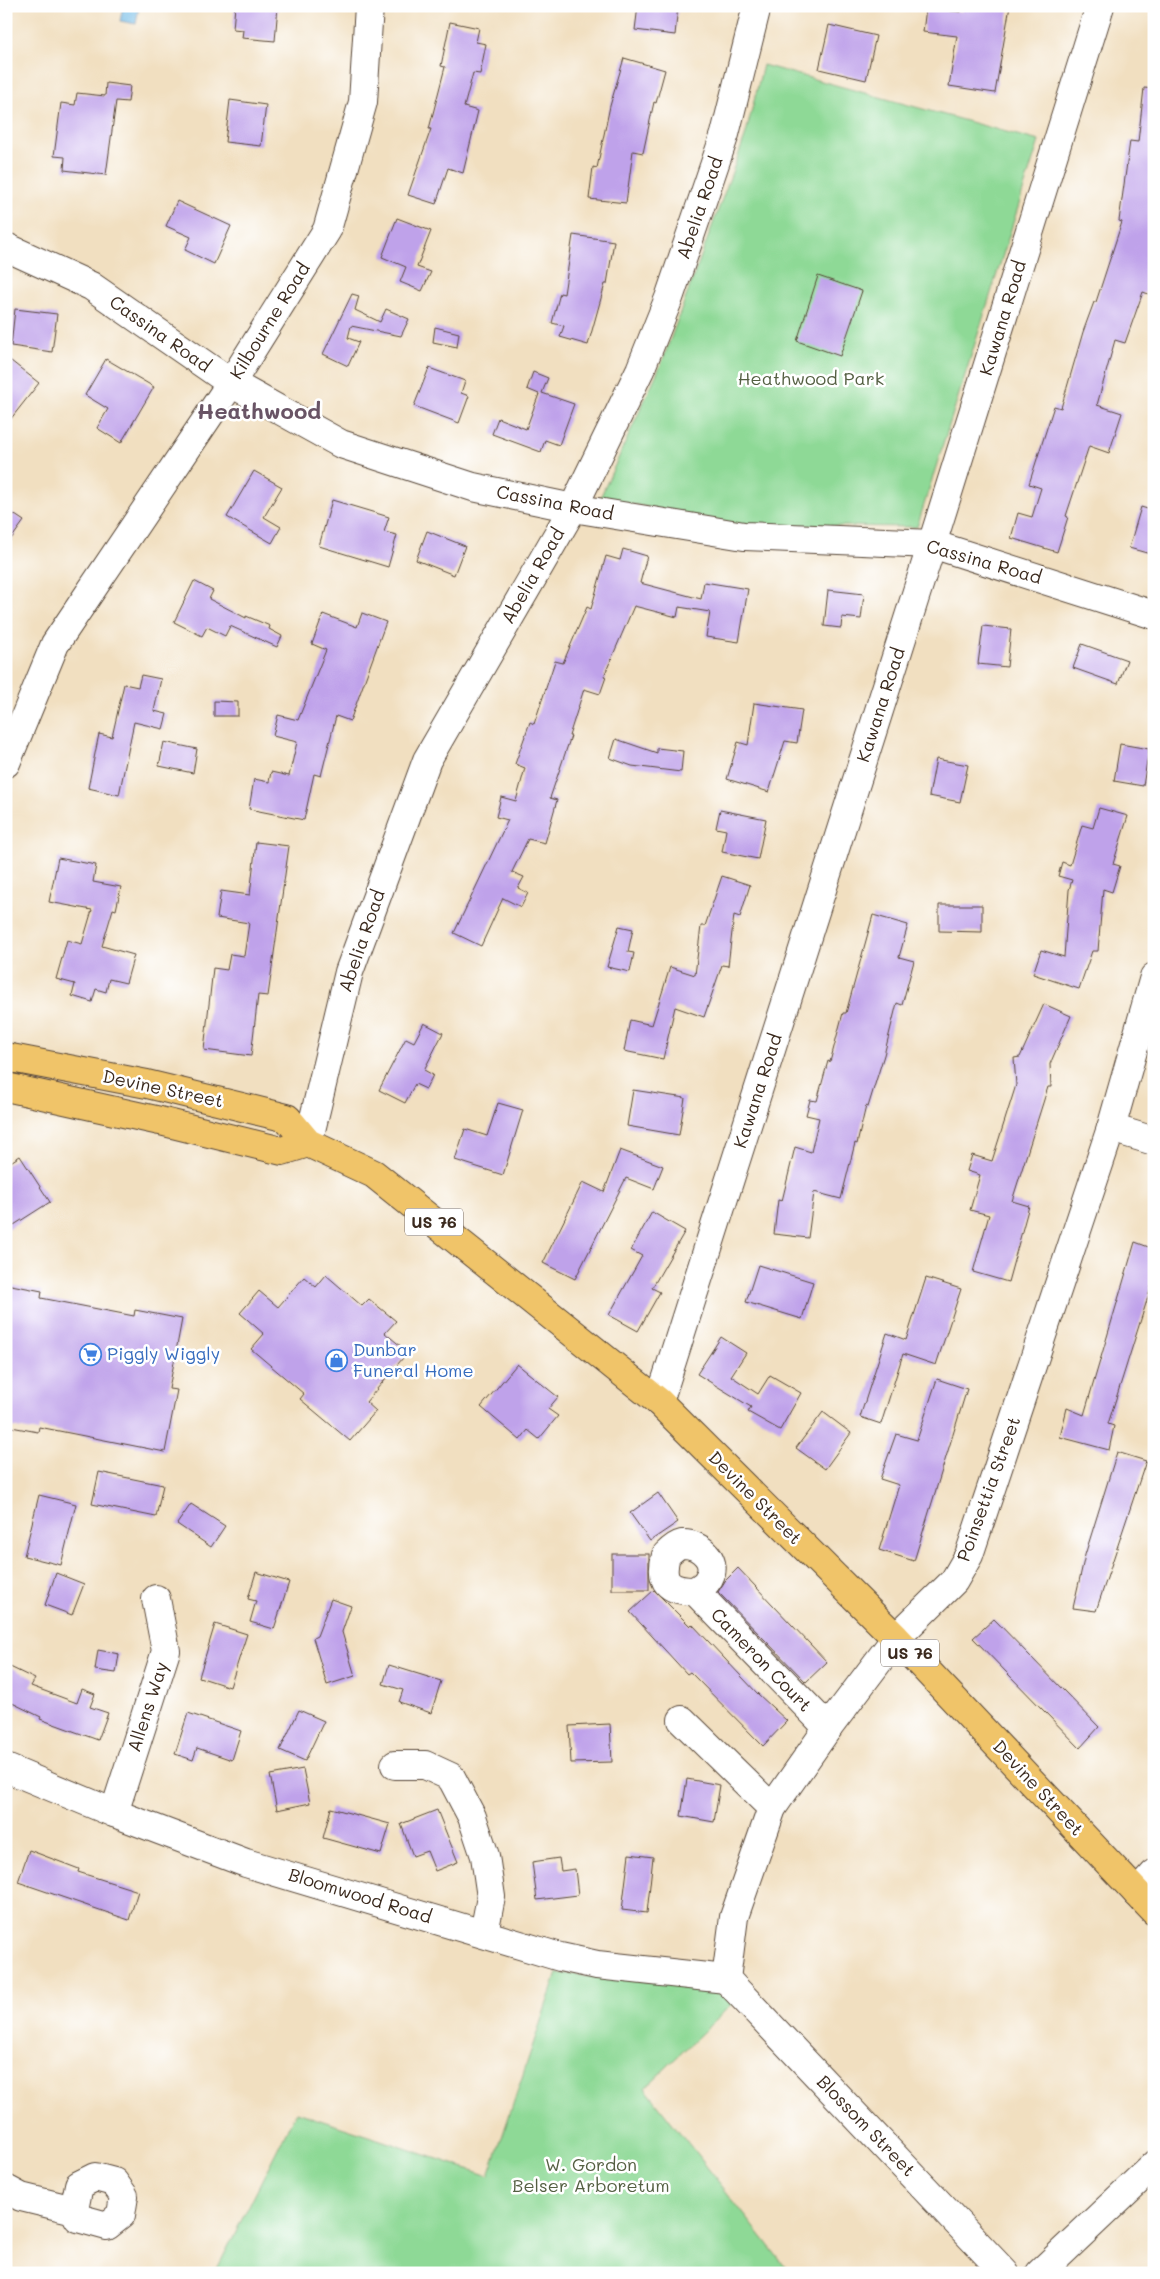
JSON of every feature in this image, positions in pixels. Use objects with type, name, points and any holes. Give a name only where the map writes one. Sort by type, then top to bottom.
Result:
[{"type":"main road","name":"Devine Street","points":[[6,1057],[170,1089],[287,1118],[308,1143],[374,1174],[659,1402],[1148,1893]]},
{"type":"main road","name":"Devine Street","points":[[6,1087],[160,1120],[282,1151],[308,1143]]},
{"type":"main road","points":[[160,1120],[170,1089]]},
{"type":"street","name":"Kilbourne Road","points":[[6,762],[55,644],[231,383],[327,230],[363,102],[369,6]]},
{"type":"street","name":"Abelia Road","points":[[308,1143],[349,972],[427,760],[573,508],[640,370],[669,298],[725,134],[757,6]]},
{"type":"street","name":"Kawana Road","points":[[659,1402],[932,544],[1100,6]]},
{"type":"street","name":"Cassina Road","points":[[6,247],[91,286],[231,383],[341,444],[473,487],[573,508],[744,536],[932,544],[1154,615]]},
{"type":"street","name":"Poinsettia Street","points":[[726,1979],[734,1917],[772,1808],[828,1728],[896,1638],[954,1581],[969,1555],[1110,1128],[1154,977]]},
{"type":"street","points":[[1110,1128],[1154,1141]]},
{"type":"street","name":"Cameron Court","points":[[695,1591],[828,1728]]},
{"type":"street","name":"Allens Way","points":[[114,1813],[166,1651],[156,1599]]},
{"type":"street","points":[[682,1720],[772,1808]]},
{"type":"street","points":[[395,1766],[425,1765],[451,1777],[472,1817],[485,1856],[491,1897],[484,1933]]},
{"type":"street","name":"Bloomwood Road","points":[[6,1768],[114,1813],[246,1862],[560,1957],[597,1964],[726,1979]]},
{"type":"street","name":"Blossom Street","points":[[726,1979],[1005,2273]]},
{"type":"street","points":[[1040,2273],[1154,2165]]},
{"type":"street","points":[[6,2189],[21,2197],[74,2210]]},
{"type":"green space","name":"Heathwood Park","points":[[763,65],[1039,141],[917,527],[742,525],[600,498],[662,362],[745,137]]},
{"type":"green space","name":"W. Gordon Belser Arboretum","points":[[557,1973],[706,1986],[733,2003],[645,2088],[790,2273],[215,2273],[296,2112],[489,2176]]},
{"type":"water","points":[[123,6],[139,6],[136,24],[120,21]]},
{"type":"building","points":[[235,6],[278,6],[275,41],[242,38],[243,30],[233,29]]},
{"type":"building","points":[[638,6],[678,6],[675,35],[635,30]]},
{"type":"building","points":[[962,6],[1010,6],[995,93],[949,86],[957,36],[923,32],[926,8],[961,12]]},
{"type":"building","points":[[450,22],[479,28],[476,42],[486,44],[480,74],[473,73],[464,107],[478,111],[463,173],[448,168],[436,204],[408,195],[431,129],[429,129],[445,67],[441,66]]},
{"type":"building","points":[[829,25],[876,36],[866,80],[819,69]]},
{"type":"building","points":[[624,58],[665,70],[656,103],[654,102],[643,153],[633,151],[626,203],[589,199],[593,167],[597,168],[610,106]]},
{"type":"building","points":[[106,83],[130,86],[128,102],[116,101],[106,175],[64,170],[65,157],[54,156],[61,103],[75,105],[77,93],[105,96]]},
{"type":"building","points":[[1144,88],[1154,89],[1154,296],[1143,292],[1125,343],[1115,340],[1097,405],[1122,413],[1109,453],[1089,446],[1066,516],[1068,517],[1057,552],[1011,538],[1018,513],[1032,517],[1041,488],[1029,484],[1054,406],[1061,408],[1083,332],[1094,302],[1096,302],[1122,222],[1119,221],[1130,141],[1138,142]]},
{"type":"building","points":[[230,100],[266,105],[261,146],[225,142]]},
{"type":"building","points":[[177,201],[231,226],[214,264],[185,250],[191,237],[166,226]]},
{"type":"building","points":[[397,218],[431,231],[417,267],[431,272],[422,291],[400,282],[406,267],[382,257]]},
{"type":"building","points":[[573,235],[614,241],[607,284],[605,284],[588,345],[560,337],[564,326],[552,323],[560,293],[564,294]]},
{"type":"building","points":[[818,276],[862,291],[840,356],[797,341]]},
{"type":"building","points":[[352,294],[359,296],[355,310],[380,322],[386,309],[409,319],[401,336],[351,326],[348,338],[359,342],[348,366],[323,354]]},
{"type":"building","points":[[15,309],[57,314],[52,352],[11,346]]},
{"type":"building","points":[[435,327],[459,333],[457,347],[433,342]]},
{"type":"building","points":[[6,357],[39,383],[6,425]]},
{"type":"building","points":[[106,359],[154,387],[121,443],[97,428],[108,409],[85,395]]},
{"type":"building","points":[[429,368],[465,381],[461,393],[469,396],[459,423],[414,406]]},
{"type":"building","points":[[533,372],[548,378],[542,393],[574,404],[559,445],[545,440],[541,452],[492,434],[498,418],[526,429],[539,394],[527,389]]},
{"type":"building","points":[[254,471],[282,487],[264,517],[281,527],[272,543],[227,517]]},
{"type":"building","points":[[332,500],[389,517],[384,532],[397,535],[388,567],[319,546]]},
{"type":"building","points":[[1141,507],[1154,511],[1154,555],[1129,548]]},
{"type":"building","points":[[6,509],[24,521],[6,546]]},
{"type":"building","points":[[427,531],[465,546],[454,575],[416,560]]},
{"type":"building","points":[[623,549],[647,556],[640,583],[701,599],[704,582],[748,589],[739,642],[706,637],[710,612],[679,607],[677,617],[634,606],[604,676],[606,677],[600,694],[584,689],[569,736],[571,736],[550,798],[557,800],[545,843],[528,839],[512,872],[524,877],[518,888],[528,893],[521,907],[503,898],[481,946],[454,933],[508,820],[496,817],[501,797],[516,801],[525,768],[515,764],[530,722],[534,724],[555,661],[563,663],[587,607],[591,609],[606,556],[620,560]]},
{"type":"building","points":[[194,581],[213,591],[209,599],[246,618],[246,616],[270,626],[269,629],[282,636],[277,647],[230,626],[225,636],[207,627],[202,636],[174,622]]},
{"type":"building","points":[[828,590],[864,594],[861,619],[842,617],[841,628],[824,626]]},
{"type":"building","points":[[362,613],[386,622],[350,721],[336,716],[321,776],[314,774],[304,820],[249,809],[254,779],[269,782],[271,772],[289,776],[297,742],[273,736],[278,715],[298,720],[326,650],[312,644],[323,614],[357,627]]},
{"type":"building","points":[[983,626],[1011,629],[1007,667],[978,664]]},
{"type":"building","points":[[1082,644],[1127,660],[1118,684],[1073,668]]},
{"type":"building","points":[[141,675],[161,679],[154,711],[167,714],[163,729],[134,722],[119,795],[88,788],[99,734],[112,737],[124,684],[138,687]]},
{"type":"building","points":[[214,701],[238,702],[238,716],[214,716]]},
{"type":"building","points":[[754,703],[802,710],[797,743],[785,741],[769,792],[727,779],[738,742],[748,745]]},
{"type":"building","points":[[616,739],[657,753],[657,748],[683,751],[681,772],[632,766],[610,758]]},
{"type":"building","points":[[164,742],[197,749],[193,773],[159,766]]},
{"type":"building","points":[[1120,744],[1149,749],[1143,786],[1114,781]]},
{"type":"building","points":[[936,759],[968,765],[960,802],[929,796]]},
{"type":"building","points":[[1099,808],[1128,816],[1113,864],[1120,866],[1112,892],[1103,889],[1098,951],[1092,951],[1079,989],[1033,974],[1041,950],[1064,957],[1069,890],[1072,880],[1058,876],[1062,862],[1070,865],[1082,825],[1093,828]]},
{"type":"building","points":[[720,810],[766,819],[758,859],[722,852],[726,830],[716,828]]},
{"type":"building","points":[[256,842],[289,846],[268,996],[258,995],[251,1056],[204,1050],[213,968],[227,970],[230,954],[244,956],[249,923],[217,918],[221,891],[250,895]]},
{"type":"building","points":[[58,858],[96,865],[93,882],[121,887],[116,910],[113,909],[102,946],[134,955],[126,983],[109,979],[106,992],[96,989],[92,1002],[72,996],[75,984],[56,979],[67,940],[82,944],[92,910],[49,902]]},
{"type":"building","points":[[722,876],[750,885],[740,917],[734,915],[728,966],[722,965],[704,1017],[675,1007],[663,1059],[624,1051],[630,1020],[652,1025],[670,967],[695,975],[701,926],[705,926]]},
{"type":"building","points":[[939,905],[982,905],[982,932],[939,931]]},
{"type":"building","points":[[873,915],[908,925],[899,957],[914,961],[902,1005],[897,1003],[884,1055],[868,1107],[866,1106],[857,1144],[855,1143],[841,1199],[814,1192],[808,1238],[774,1234],[778,1200],[782,1201],[795,1147],[811,1152],[819,1118],[806,1115],[810,1100],[817,1101],[843,1013],[846,1013]]},
{"type":"building","points":[[619,926],[633,929],[628,952],[634,953],[630,972],[607,967]]},
{"type":"building","points":[[1044,1004],[1071,1016],[1050,1064],[1051,1087],[1048,1087],[1012,1201],[1029,1206],[1008,1282],[973,1272],[989,1215],[970,1210],[980,1175],[967,1171],[972,1155],[992,1161],[1016,1085],[1014,1058],[1020,1057]]},
{"type":"building","points":[[424,1023],[443,1033],[424,1070],[433,1075],[426,1089],[415,1084],[405,1103],[379,1090],[406,1038],[414,1042]]},
{"type":"building","points":[[633,1090],[685,1098],[679,1135],[627,1126]]},
{"type":"building","points":[[498,1103],[523,1110],[503,1175],[455,1160],[465,1129],[487,1136]]},
{"type":"building","points":[[620,1150],[663,1166],[654,1189],[626,1178],[575,1279],[543,1263],[583,1182],[604,1192]]},
{"type":"building","points":[[20,1156],[50,1202],[6,1230],[6,1165]]},
{"type":"building","points":[[652,1212],[685,1231],[652,1288],[660,1292],[638,1331],[609,1315],[642,1256],[631,1250]]},
{"type":"building","points":[[1135,1242],[1154,1249],[1154,1278],[1108,1424],[1114,1426],[1109,1450],[1060,1437],[1067,1408],[1084,1415]]},
{"type":"building","points":[[758,1265],[813,1282],[802,1319],[746,1302]]},
{"type":"building","name":"Dunbar Funeral Home","points":[[326,1275],[362,1306],[369,1299],[396,1321],[385,1333],[408,1352],[366,1402],[376,1411],[350,1441],[300,1399],[304,1394],[251,1349],[264,1334],[240,1313],[259,1291],[278,1307],[304,1277],[316,1287]]},
{"type":"building","points":[[926,1278],[961,1289],[936,1365],[903,1354],[881,1424],[860,1417],[887,1333],[906,1340]]},
{"type":"building","name":"Piggly Wiggly","points":[[6,1284],[42,1291],[41,1298],[134,1316],[135,1310],[182,1319],[169,1389],[177,1390],[165,1452],[39,1427],[38,1432],[6,1426]]},
{"type":"building","points":[[721,1337],[746,1353],[731,1376],[758,1394],[770,1375],[801,1393],[780,1430],[748,1412],[751,1407],[697,1374]]},
{"type":"building","points":[[517,1364],[558,1397],[548,1409],[558,1416],[539,1439],[528,1430],[520,1440],[481,1407]]},
{"type":"building","points":[[937,1379],[967,1389],[914,1561],[879,1550],[899,1485],[880,1479],[896,1434],[917,1440]]},
{"type":"building","points":[[823,1412],[851,1433],[825,1469],[796,1448]]},
{"type":"building","points":[[1117,1452],[1146,1461],[1096,1611],[1073,1608],[1085,1555]]},
{"type":"building","points":[[99,1472],[163,1485],[156,1517],[92,1504]]},
{"type":"building","points":[[658,1493],[678,1522],[650,1541],[630,1513]]},
{"type":"building","points":[[39,1495],[76,1504],[61,1565],[24,1556]]},
{"type":"building","points":[[191,1504],[225,1526],[211,1547],[177,1524]]},
{"type":"building","points":[[612,1554],[649,1554],[649,1590],[612,1590]]},
{"type":"building","points":[[738,1568],[827,1662],[806,1682],[718,1592],[725,1581]]},
{"type":"building","points":[[256,1572],[289,1582],[274,1629],[250,1622],[256,1601],[248,1599]]},
{"type":"building","points":[[56,1573],[84,1584],[72,1615],[45,1605]]},
{"type":"building","points":[[654,1590],[690,1626],[692,1624],[758,1694],[787,1721],[763,1746],[690,1672],[687,1674],[630,1612]]},
{"type":"building","points":[[331,1599],[351,1606],[342,1632],[355,1676],[327,1685],[313,1638],[317,1636]]},
{"type":"building","points":[[994,1619],[1099,1727],[1080,1748],[973,1638]]},
{"type":"building","points":[[215,1624],[247,1634],[230,1687],[199,1677]]},
{"type":"building","points":[[98,1650],[119,1654],[116,1673],[95,1670]]},
{"type":"building","points":[[6,1665],[35,1679],[31,1686],[77,1703],[82,1689],[95,1694],[90,1707],[108,1713],[98,1740],[40,1719],[41,1717],[6,1700]]},
{"type":"building","points":[[389,1665],[441,1681],[431,1713],[399,1702],[403,1690],[383,1684]]},
{"type":"building","points":[[299,1710],[324,1721],[305,1761],[280,1750]]},
{"type":"building","points":[[188,1713],[241,1731],[232,1760],[197,1748],[193,1760],[175,1754]]},
{"type":"building","points":[[610,1724],[612,1762],[571,1763],[569,1726]]},
{"type":"building","points":[[303,1769],[310,1803],[277,1810],[270,1775]]},
{"type":"building","points":[[687,1779],[720,1785],[714,1822],[681,1816]]},
{"type":"building","points":[[331,1808],[390,1824],[381,1854],[323,1838]]},
{"type":"building","points":[[437,1810],[458,1862],[435,1871],[427,1851],[413,1856],[401,1824]]},
{"type":"building","points":[[29,1850],[79,1869],[78,1872],[138,1891],[129,1920],[18,1882]]},
{"type":"building","points":[[629,1854],[653,1857],[647,1913],[622,1910]]},
{"type":"building","points":[[559,1858],[561,1871],[575,1869],[578,1895],[537,1900],[532,1862]]},
{"type":"place","name":"Piggly Wiggly","points":[[91,1354]]},
{"type":"place","name":"Dunbar Funeral Home","points":[[337,1360]]},
{"type":"district","name":"Heathwood","points":[[259,411]]}]
